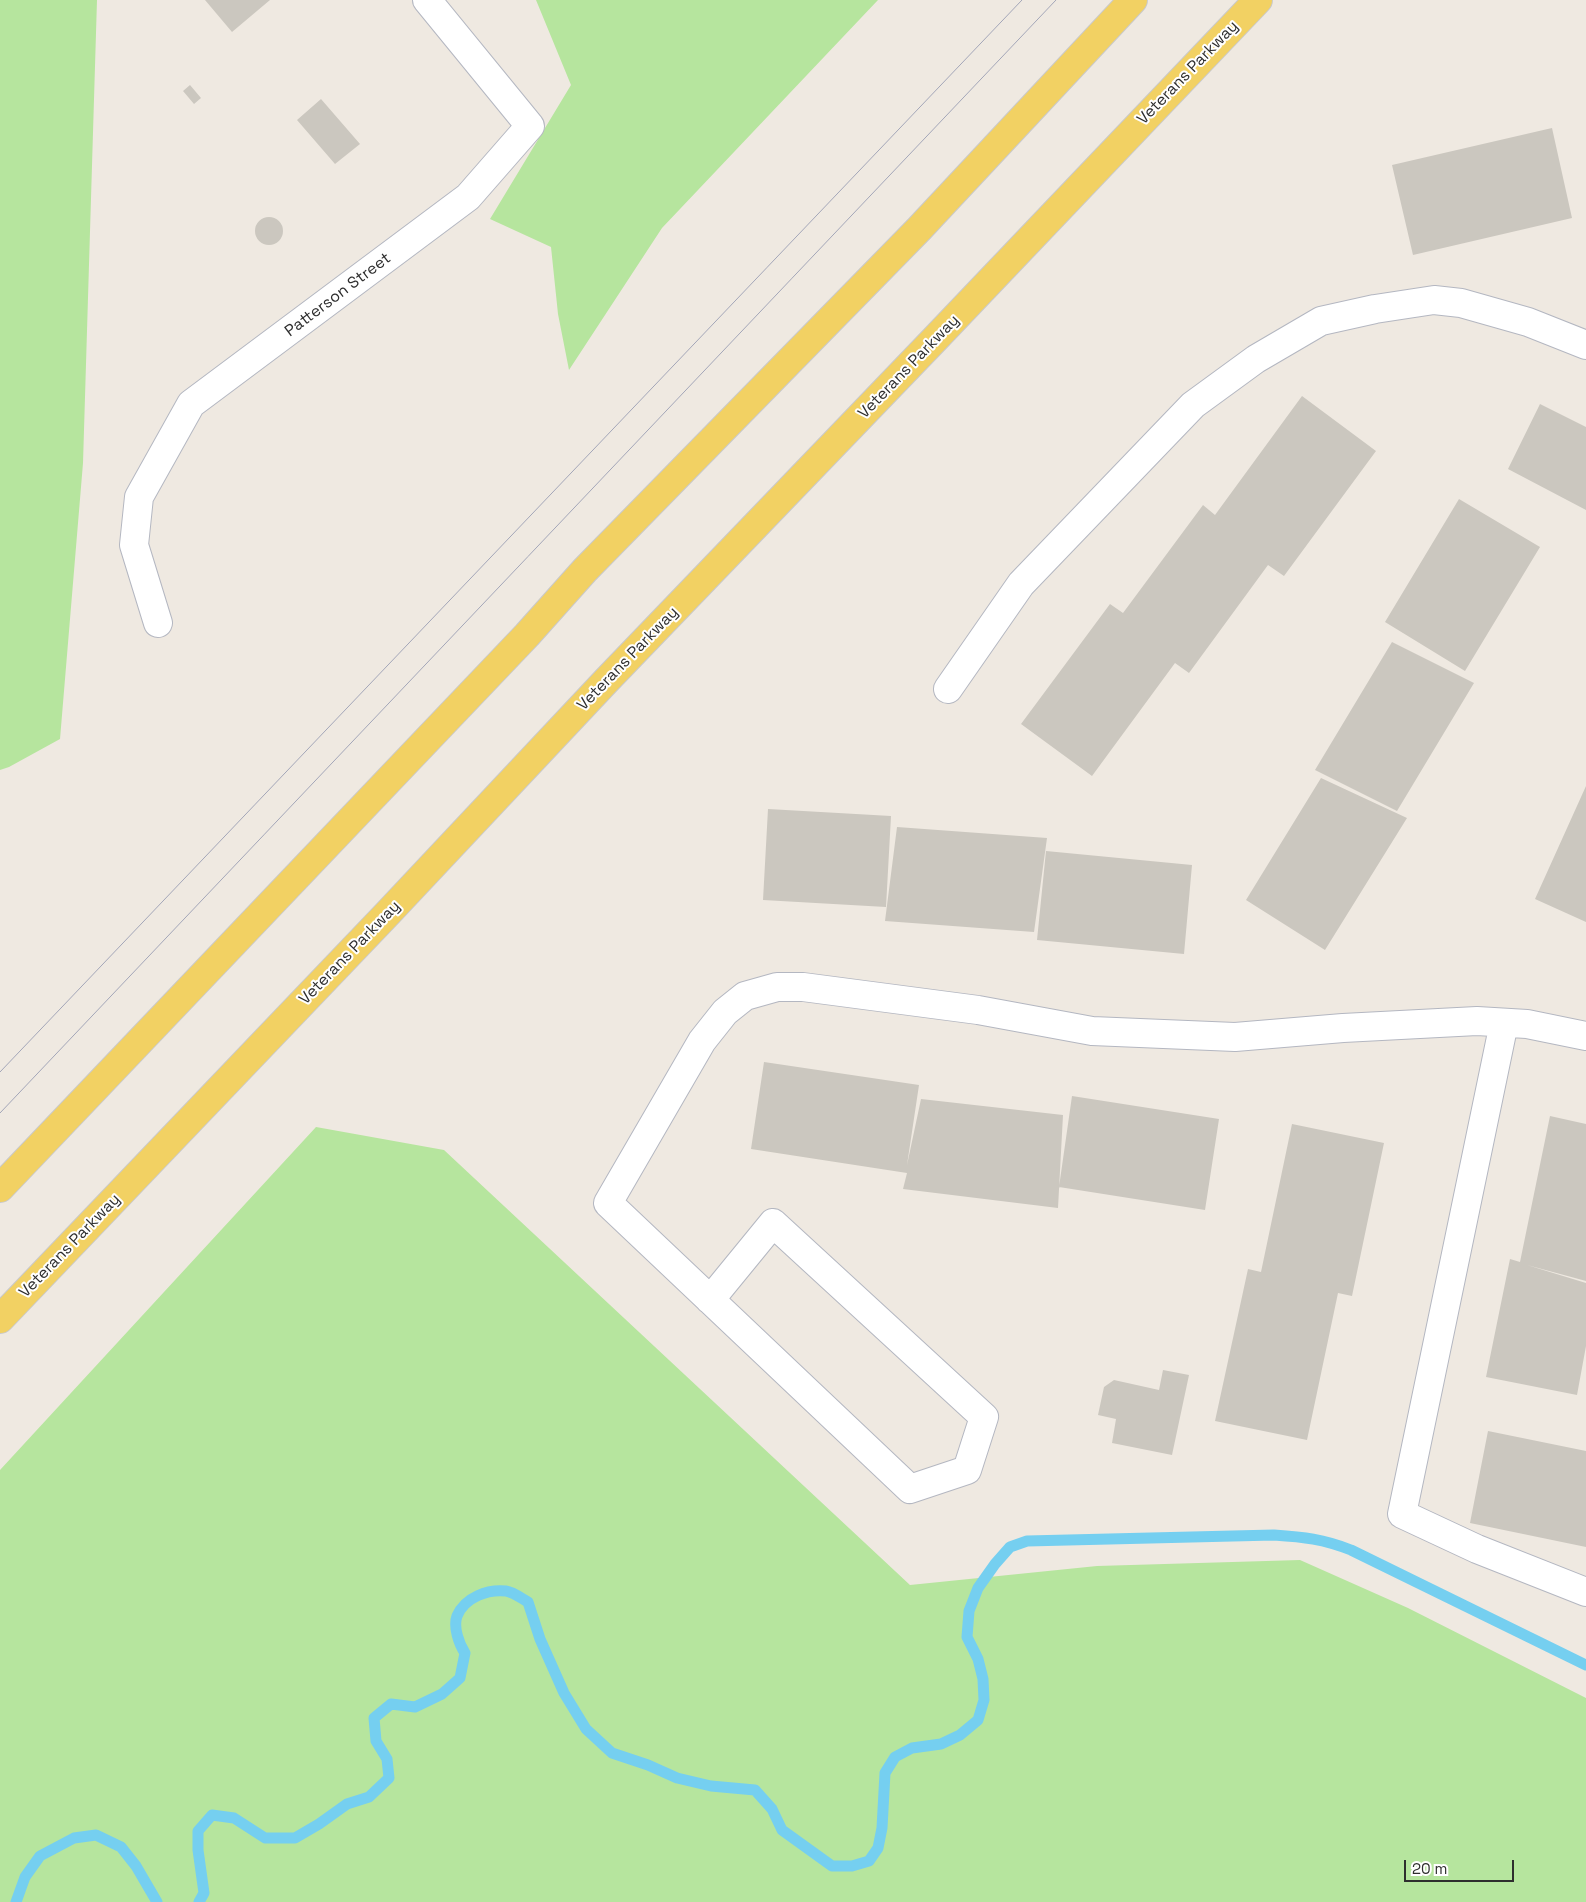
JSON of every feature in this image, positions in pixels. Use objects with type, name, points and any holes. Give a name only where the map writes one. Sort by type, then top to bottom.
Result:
[{"type":"main road","points":[[0,1188],[527,635],[585,570],[919,229],[1133,0]]},
{"type":"main road","name":"Veterans Parkway","points":[[0,1319],[388,913],[612,674],[1258,0]]},
{"type":"street","name":"Patterson Street","points":[[158,624],[134,545],[139,497],[192,404],[468,197],[530,126],[427,0]]},
{"type":"street","points":[[948,689],[1021,584],[1193,405],[1256,359],[1321,321],[1376,309],[1434,300],[1461,303],[1519,319],[1586,345]]},
{"type":"street","points":[[710,1300],[773,1223],[984,1418],[967,1470],[910,1489],[710,1300],[608,1203],[702,1041],[725,1012],[745,996],[777,987],[803,987],[978,1010],[1092,1030],[1235,1037],[1343,1028],[1477,1022],[1527,1024],[1586,1036]]},
{"type":"street","points":[[1504,1023],[1402,1514],[1477,1549],[1586,1592]]},
{"type":"green space","points":[[0,0],[97,0],[83,463],[60,739],[0,770]]},
{"type":"green space","points":[[536,0],[878,0],[662,228],[569,370],[558,314],[551,247],[490,219],[571,85]]},
{"type":"green space","points":[[316,1127],[444,1150],[910,1585],[1097,1566],[1300,1560],[1408,1608],[1586,1698],[1586,1902],[0,1902],[0,1470]]},
{"type":"building","points":[[205,0],[270,0],[232,32]]},
{"type":"building","points":[[190,85],[201,98],[194,104],[183,91]]},
{"type":"building","points":[[321,99],[360,144],[335,164],[297,120]]},
{"type":"building","points":[[1552,128],[1572,218],[1413,255],[1392,165]]},
{"type":"building","points":[[269,217],[279,221],[283,231],[279,241],[269,245],[259,241],[255,231],[259,221]]},
{"type":"building","points":[[1302,396],[1376,451],[1284,576],[1268,565],[1189,673],[1175,663],[1092,776],[1021,724],[1110,604],[1123,613],[1203,505],[1215,515]]},
{"type":"building","points":[[1540,404],[1586,427],[1586,510],[1508,469]]},
{"type":"building","points":[[1459,499],[1540,547],[1465,671],[1385,622]]},
{"type":"building","points":[[1392,642],[1474,683],[1397,811],[1315,770]]},
{"type":"building","points":[[1321,778],[1407,818],[1325,950],[1246,900]]},
{"type":"building","points":[[1586,786],[1586,922],[1535,899]]},
{"type":"building","points":[[768,809],[891,816],[886,907],[763,900]]},
{"type":"building","points":[[897,827],[1047,838],[1034,932],[885,921]]},
{"type":"building","points":[[1046,851],[1192,865],[1184,954],[1037,940]]},
{"type":"building","points":[[764,1062],[919,1085],[907,1165],[921,1099],[1063,1115],[1058,1208],[903,1189],[907,1173],[751,1149]]},
{"type":"building","points":[[1072,1096],[1219,1119],[1205,1210],[1059,1187]]},
{"type":"building","points":[[1550,1116],[1586,1124],[1586,1281],[1527,1265],[1586,1283],[1586,1346],[1577,1395],[1486,1377],[1510,1259],[1520,1262]]},
{"type":"building","points":[[1292,1124],[1384,1143],[1352,1296],[1338,1293],[1307,1440],[1215,1421],[1248,1269],[1261,1272]]},
{"type":"building","points":[[1163,1370],[1189,1375],[1172,1455],[1112,1443],[1116,1419],[1098,1415],[1104,1387],[1114,1380],[1159,1390]]},
{"type":"building","points":[[1488,1431],[1586,1451],[1586,1547],[1470,1523]]},
{"type":"waterway","points":[[199,1902],[204,1893],[198,1850],[198,1831],[212,1815],[234,1818],[265,1838],[295,1838],[347,1804],[369,1797],[389,1778],[387,1759],[376,1741],[374,1718],[391,1704],[415,1707],[442,1694],[460,1678],[465,1653],[457,1635],[457,1616],[471,1599],[492,1591],[509,1592],[528,1602],[540,1639],[564,1693],[586,1729],[612,1753],[648,1765],[677,1778],[711,1786],[755,1790],[772,1809],[782,1830],[832,1866],[852,1866],[869,1861],[878,1848],[882,1828],[885,1773],[895,1757],[912,1748],[941,1744],[960,1735],[978,1720],[984,1700],[983,1679],[978,1659],[967,1637],[969,1611],[978,1588],[995,1564],[1010,1547],[1027,1541],[1274,1535],[1322,1541],[1351,1550],[1586,1665]]},
{"type":"waterway","points":[[16,1902],[25,1877],[40,1856],[74,1838],[96,1835],[121,1847],[136,1866],[157,1902]]},
{"type":"tram line","points":[[0,1072],[1022,0]]},
{"type":"tram line","points":[[0,1113],[1056,0]]}]
